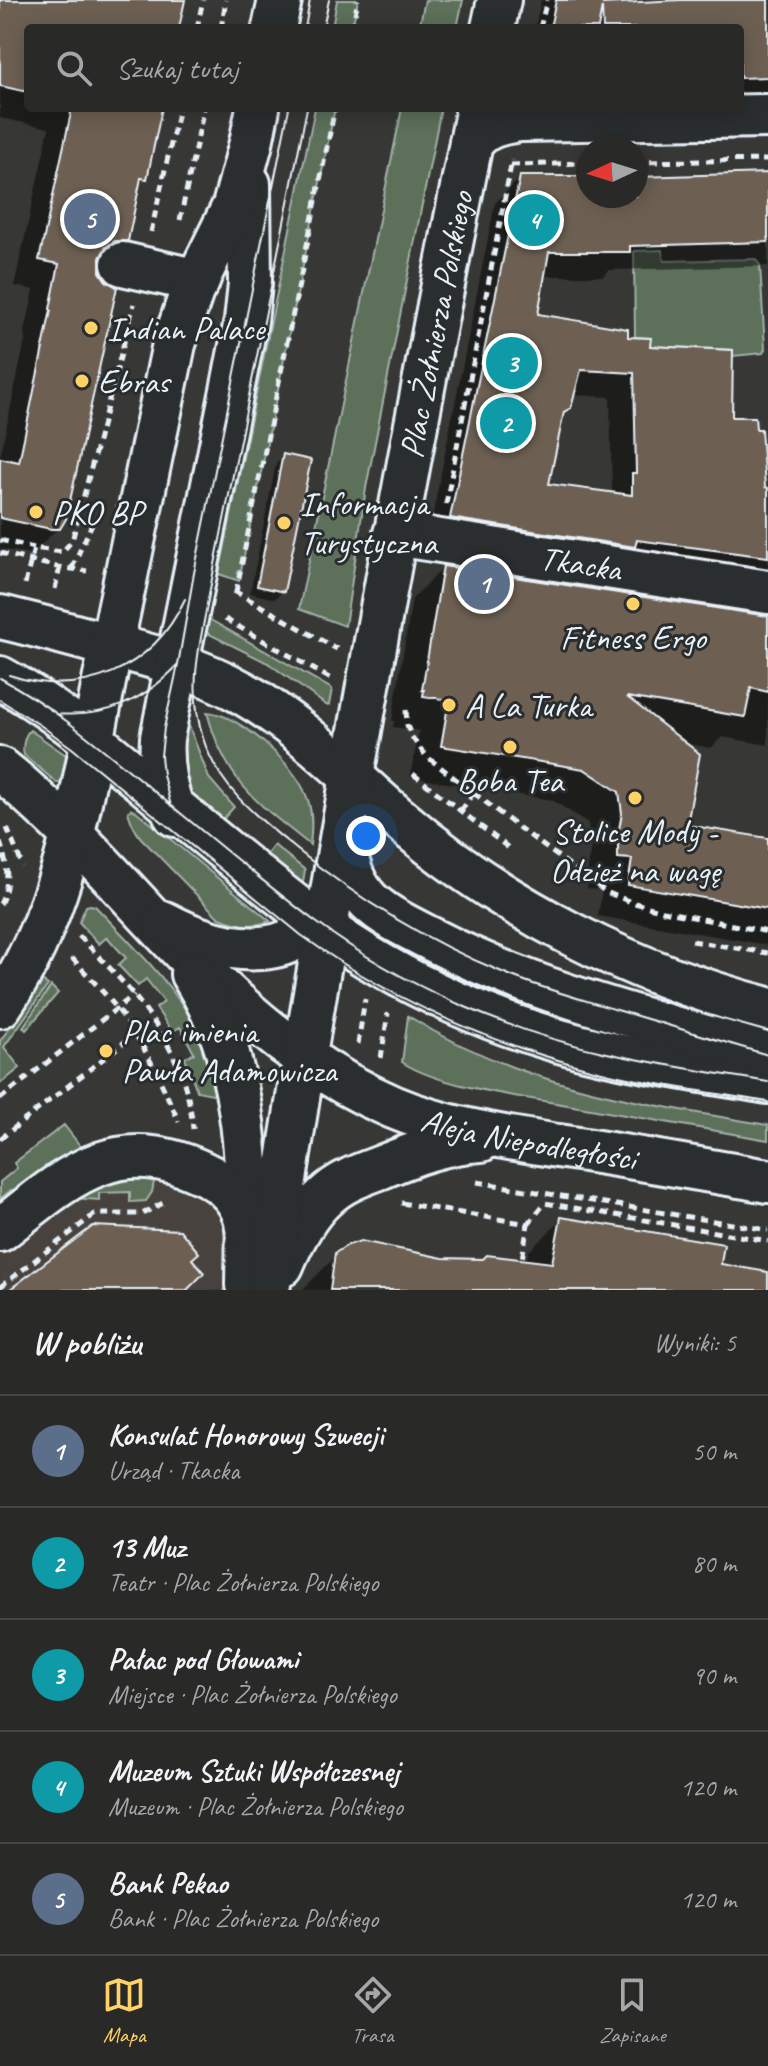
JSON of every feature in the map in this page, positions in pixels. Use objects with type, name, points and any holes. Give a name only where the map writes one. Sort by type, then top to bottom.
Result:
[{"type":"street","points":[[275,24],[280,0]]},
{"type":"street","points":[[494,24],[499,0]]},
{"type":"street","points":[[474,125],[481,131],[499,123],[520,120],[768,116]]},
{"type":"street","points":[[0,1006],[41,935],[58,888],[91,751],[174,344],[185,308],[234,206],[254,125]]},
{"type":"street","points":[[219,869],[189,839],[178,822],[163,775],[161,751],[248,307],[254,125]]},
{"type":"street","name":"Plac Żołnierza Polskiego","points":[[270,1290],[320,926],[345,822],[395,534],[474,125]]},
{"type":"street","points":[[133,267],[198,281]]},
{"type":"street","name":"Tkacka","points":[[395,534],[768,592]]},
{"type":"street","points":[[11,605],[112,645],[213,678],[266,707],[322,750],[396,816],[471,874],[529,911],[636,963],[768,1009]]},
{"type":"street","points":[[0,678],[49,707],[91,751],[219,869],[419,984],[528,1031],[590,1049],[768,1082]]},
{"type":"street","points":[[0,700],[56,736],[91,751],[170,804],[320,926],[368,978],[429,1011],[529,1052],[567,1063],[625,1077],[768,1102]]},
{"type":"street","points":[[0,769],[72,833],[221,989],[304,1058]]},
{"type":"street","points":[[345,822],[345,852],[362,893],[379,909],[410,928],[527,982],[768,1055]]},
{"type":"street","points":[[146,912],[178,931],[246,949],[287,942],[320,926]]},
{"type":"street","points":[[146,912],[200,986],[226,1044],[232,1066],[246,1162],[247,1290]]},
{"type":"street","name":"Aleja Niepodległości","points":[[304,1058],[368,1095],[418,1116],[477,1132],[768,1181]]},
{"type":"street","points":[[270,1290],[309,1215],[327,1194],[358,1175],[429,1148],[458,1142],[497,1140],[550,1144]]},
{"type":"street","points":[[0,1230],[63,1181],[82,1171],[107,1161],[142,1156],[189,1166],[218,1181],[243,1210],[248,1233]]},
{"type":"path","points":[[198,24],[203,0]]},
{"type":"path","points":[[222,24],[226,0]]},
{"type":"path","points":[[353,24],[358,0]]},
{"type":"path","points":[[541,24],[547,0]]},
{"type":"path","points":[[0,540],[62,552],[72,541],[133,267],[178,112]]},
{"type":"path","points":[[334,112],[236,592],[341,652]]},
{"type":"path","points":[[439,541],[520,120]]},
{"type":"path","points":[[648,162],[768,160]]},
{"type":"path","points":[[511,165],[576,163]]},
{"type":"path","points":[[11,605],[34,548]]},
{"type":"path","points":[[0,553],[90,572]]},
{"type":"path","points":[[54,592],[60,567]]},
{"type":"path","points":[[214,613],[336,681]]},
{"type":"path","points":[[406,711],[411,736],[420,749],[606,892],[663,911],[768,932]]},
{"type":"path","points":[[408,770],[521,857]]},
{"type":"path","points":[[455,820],[474,792]]},
{"type":"path","points":[[4,821],[25,874]]},
{"type":"path","points":[[0,842],[8,876],[6,892],[0,904]]},
{"type":"path","points":[[70,927],[134,995],[165,1037],[190,1102]]},
{"type":"path","points":[[681,938],[768,953]]},
{"type":"path","points":[[0,1287],[95,1214],[142,1214],[180,1193],[192,1155],[153,1066],[135,1034],[117,1008],[70,956]]},
{"type":"path","points":[[357,1047],[367,988]]},
{"type":"path","points":[[0,1099],[134,995]]},
{"type":"path","points":[[381,1058],[390,1001]]},
{"type":"path","points":[[0,1139],[135,1034]]},
{"type":"path","points":[[469,1181],[768,1230]]},
{"type":"path","points":[[399,1202],[528,1224]]},
{"type":"path","points":[[522,1259],[528,1224],[545,1203],[768,1241]]},
{"type":"shaded area","points":[[121,1165],[226,1194],[240,1290],[0,1290],[0,1238]]},
{"type":"green space","points":[[337,0],[358,0],[353,24],[333,24]]},
{"type":"green space","points":[[425,0],[463,0],[458,24],[420,24]]},
{"type":"green space","points":[[314,112],[334,112],[239,581],[219,574]]},
{"type":"green space","points":[[401,112],[440,112],[366,488],[345,626],[299,609]]},
{"type":"green space","points":[[662,250],[664,261],[755,259],[760,265],[763,353],[733,356],[733,350],[650,346],[650,338],[635,337],[634,251]]},
{"type":"green space","points":[[207,618],[332,689],[329,705],[268,663],[205,632]]},
{"type":"green space","points":[[207,712],[220,715],[250,731],[291,770],[310,807],[310,845],[245,789],[223,756]]},
{"type":"green space","points":[[180,715],[186,718],[209,778],[234,807],[215,828],[185,802]]},
{"type":"green space","points":[[30,730],[70,758],[66,782],[57,783],[24,755],[24,742]]},
{"type":"green space","points":[[131,809],[270,921],[243,925],[218,917],[139,835],[128,812]]},
{"type":"green space","points":[[274,845],[305,870],[302,888],[259,865]]},
{"type":"green space","points":[[86,906],[95,906],[139,952],[191,1018],[204,1044],[222,1096],[197,1091],[185,1058],[194,1053],[180,1027],[172,1032],[156,1008],[164,1002],[146,979],[138,986],[118,965],[126,958],[107,937],[99,944],[79,922]]},
{"type":"green space","points":[[42,981],[48,985],[4,1047],[20,1068],[0,1084],[0,1041]]},
{"type":"green space","points":[[51,986],[58,993],[26,1030],[23,1027]]},
{"type":"green space","points":[[408,1016],[494,1060],[538,1076],[628,1100],[768,1125],[768,1140],[497,1093],[434,1077],[402,1062]]},
{"type":"green space","points":[[64,1125],[81,1147],[141,1140],[33,1189],[11,1190],[0,1199],[0,1182],[17,1168],[14,1163]]},
{"type":"green space","points":[[155,1176],[152,1192],[146,1201],[130,1202],[130,1192],[99,1193],[99,1200],[73,1198],[107,1181]]},
{"type":"building","points":[[0,0],[185,0],[180,24],[24,24],[24,91],[0,86]]},
{"type":"building","points":[[556,0],[604,0],[603,4],[768,0],[768,77],[744,78],[744,24],[603,24],[602,7],[599,24],[551,24]]},
{"type":"building","points":[[71,112],[161,112],[147,179],[141,178],[128,241],[115,241],[106,247],[100,258],[100,272],[106,281],[117,287],[66,519],[60,529],[0,518],[0,458],[19,462],[59,264],[39,260]]},
{"type":"building","points":[[768,173],[768,242],[630,246],[630,252],[549,252],[538,314],[628,329],[628,337],[651,338],[650,346],[733,350],[732,417],[755,417],[756,429],[761,429],[765,487],[768,488],[768,557],[637,540],[635,547],[450,518],[520,176],[576,176],[576,208],[648,208],[648,177]],"holes":[[[581,370],[634,373],[636,473],[632,473],[632,495],[549,484],[564,412],[571,408]]]},
{"type":"building","name":"Informacja Turystyczna","points":[[283,454],[311,460],[284,592],[257,586]]},
{"type":"building","points":[[443,566],[768,616],[768,692],[751,688],[745,717],[627,697],[700,754],[687,825],[768,838],[768,909],[628,885],[632,859],[618,858],[622,813],[619,792],[584,769],[441,746],[449,700],[423,696],[422,690]]},
{"type":"building","points":[[561,1217],[724,1244],[721,1264],[768,1272],[768,1290],[330,1290],[335,1253],[361,1241],[443,1258],[483,1259],[487,1255],[552,1263]]},
{"type":"building","points":[[93,1226],[180,1230],[199,1253],[192,1259],[204,1273],[187,1290],[9,1290]]},
{"type":"tram line","points":[[306,24],[310,0]]},
{"type":"tram line","points":[[324,24],[329,0]]},
{"type":"tram line","points":[[171,806],[161,756],[164,728],[288,112]]},
{"type":"tram line","points":[[207,604],[306,112]]},
{"type":"tram line","points":[[209,595],[195,684],[203,738],[218,772],[240,800],[281,836],[368,901],[420,933],[474,960],[544,988],[768,1055]]},
{"type":"tram line","points":[[9,675],[36,682],[63,683],[112,673],[134,661],[154,644],[171,624],[185,599]]},
{"type":"tram line","points":[[57,714],[93,713],[124,704],[152,688],[178,665]]},
{"type":"tram line","points":[[0,678],[88,737],[316,922],[348,945],[418,985],[492,1018],[569,1044],[768,1082]]},
{"type":"tram line","points":[[0,700],[72,748],[301,935],[405,999],[478,1032],[555,1059],[637,1080],[768,1102]]},
{"type":"place","name":"Bank Pekao","points":[[90,219]]},
{"type":"place","name":"Muzeum Sztuki Współczesnej","points":[[534,220]]},
{"type":"place","name":"Indian Palace","points":[[91,328]]},
{"type":"place","name":"Pałac pod Głowami","points":[[512,363]]},
{"type":"place","name":"Ebras","points":[[82,381]]},
{"type":"place","name":"13 Muz","points":[[506,423]]},
{"type":"place","name":"PKO BP","points":[[36,512]]},
{"type":"place","name":"Informacja Turystyczna","points":[[284,523]]},
{"type":"place","name":"Konsulat Honorowy Szwecji","points":[[484,584]]},
{"type":"place","name":"Fitness Ergo","points":[[633,604]]},
{"type":"place","name":"A La Turka","points":[[449,705]]},
{"type":"place","name":"Boba Tea","points":[[510,747]]},
{"type":"place","name":"Stolice Mody - Odzież na wagę","points":[[635,798]]},
{"type":"place","name":"Plac imienia Pawła Adamowicza","points":[[106,1051]]}]
